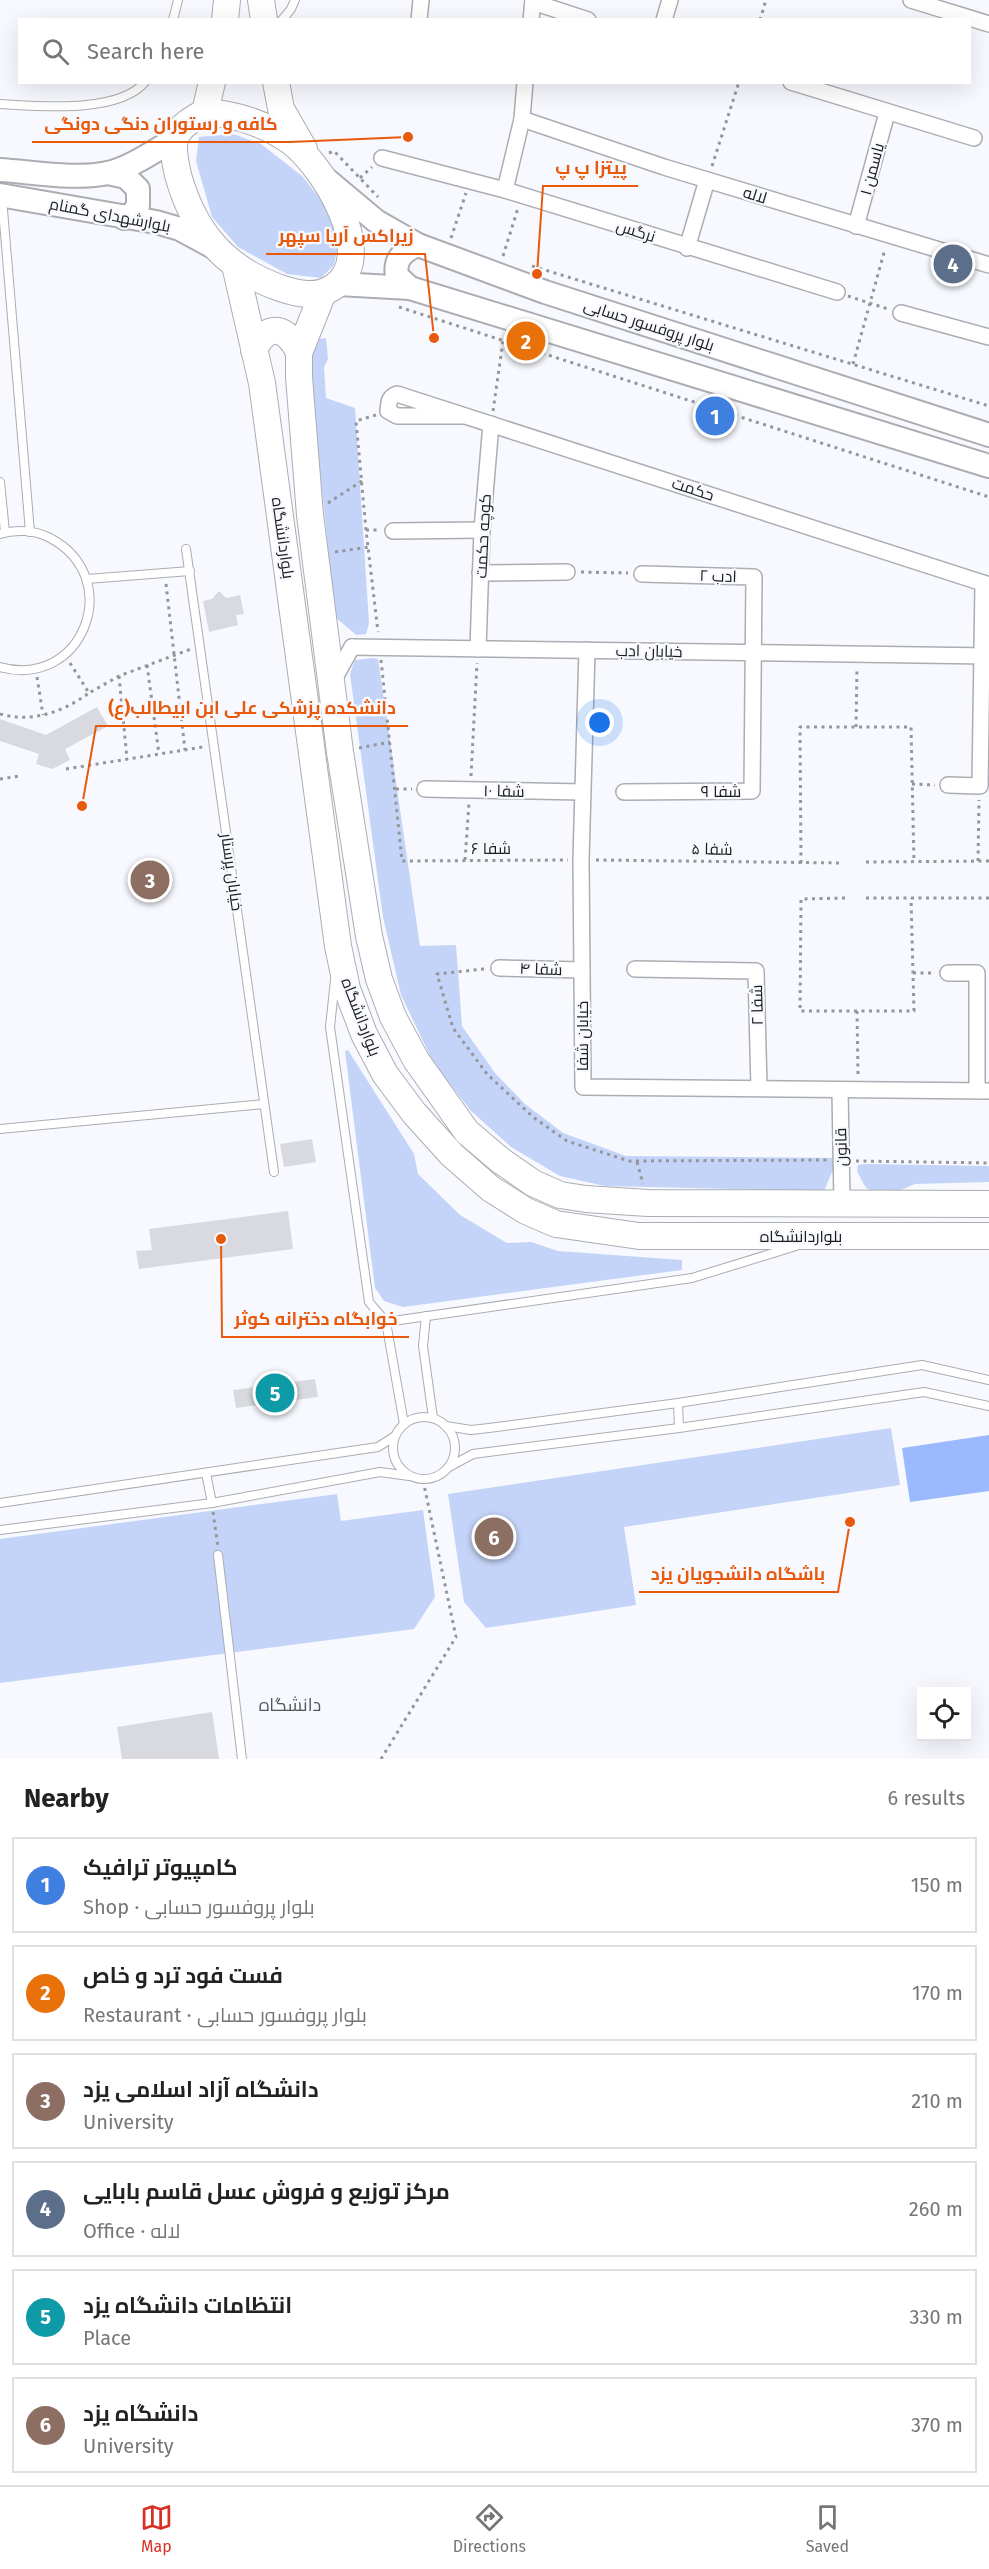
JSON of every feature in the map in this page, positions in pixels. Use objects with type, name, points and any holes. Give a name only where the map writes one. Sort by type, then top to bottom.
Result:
[{"type":"main road","points":[[225,18],[227,0]]},
{"type":"main road","points":[[261,0],[264,18]]},
{"type":"main road","points":[[205,112],[212,84]]},
{"type":"main road","points":[[276,84],[281,109],[310,160]]},
{"type":"main road","points":[[205,112],[229,114],[266,127],[291,142],[327,180],[340,207],[350,244],[350,268],[330,290],[297,294],[260,281],[235,265],[215,248],[199,227],[186,201],[175,164],[175,139],[187,123],[205,112]]},
{"type":"main road","name":"بلوارشهدای گمنام","points":[[0,170],[81,175],[108,173],[143,158],[175,139]]},
{"type":"main road","points":[[108,173],[126,177],[138,189],[138,206],[124,218]]},
{"type":"main road","name":"بلوار پروفسور حسابی","points":[[327,180],[376,221],[418,245],[544,292],[989,435]]},
{"type":"main road","name":"بلوارشهدای گمنام","points":[[1,195],[180,228],[215,248]]},
{"type":"main road","points":[[410,288],[397,276],[397,262],[406,250],[418,245]]},
{"type":"main road","name":"بلواردانشگاه","points":[[235,265],[263,394],[338,946],[347,989],[364,1034],[384,1074],[414,1113],[452,1155],[491,1189],[526,1211],[556,1224],[639,1236],[989,1236]]},
{"type":"main road","name":"بلوار پروفسور حسابی","points":[[330,290],[410,288],[989,466]]},
{"type":"main road","name":"بلواردانشگاه","points":[[330,290],[298,353],[310,515],[340,752],[369,936],[379,979],[393,1017],[416,1059],[467,1132],[500,1160],[533,1183],[560,1195],[648,1203],[989,1204]]},
{"type":"main road","points":[[254,350],[260,337],[270,331],[281,331],[293,341],[298,353]]},
{"type":"street","points":[[419,18],[422,0]]},
{"type":"street","points":[[665,18],[670,0]]},
{"type":"street","points":[[911,0],[970,18]]},
{"type":"street","points":[[531,18],[533,1],[582,18]]},
{"type":"street","points":[[971,18],[989,24]]},
{"type":"street","points":[[505,190],[522,119],[525,84]]},
{"type":"street","points":[[797,84],[974,138]]},
{"type":"street","name":"یاسمن ۱","points":[[856,226],[887,113]]},
{"type":"street","name":"لاله","points":[[522,119],[707,180],[989,265]]},
{"type":"street","name":"نرگس","points":[[382,158],[522,195],[687,248],[837,292]]},
{"type":"street","points":[[687,248],[707,180]]},
{"type":"street","points":[[901,313],[989,337]]},
{"type":"street","name":"حکمت","points":[[388,411],[389,400],[398,394],[986,584]]},
{"type":"street","points":[[388,411],[397,416],[465,416]]},
{"type":"street","name":"کوچه حکمت","points":[[478,649],[482,530],[491,424]]},
{"type":"street","points":[[393,531],[482,530]]},
{"type":"street","points":[[480,573],[567,572]]},
{"type":"street","name":"ادب ۲","points":[[642,574],[754,577],[754,653]]},
{"type":"street","points":[[948,785],[980,786],[986,584]]},
{"type":"street","points":[[323,612],[329,628],[352,647],[332,684]]},
{"type":"street","name":"خیابان ادب","points":[[352,647],[985,656]]},
{"type":"street","name":"خیابان شفا","points":[[587,650],[581,860],[583,1087],[983,1091]]},
{"type":"street","name":"شفا ۹","points":[[624,792],[752,791],[754,653]]},
{"type":"street","name":"شفا ۱۰","points":[[425,789],[582,792]]},
{"type":"street","name":"شفا ۴","points":[[499,968],[582,970]]},
{"type":"street","name":"شفا ۲","points":[[635,969],[756,971],[759,1088]]},
{"type":"street","points":[[948,974],[978,973],[983,1091]]},
{"type":"street","name":"قانون","points":[[840,1091],[842,1203]]},
{"type":"lane","points":[[174,18],[178,0]]},
{"type":"lane","points":[[284,18],[295,0]]},
{"type":"lane","points":[[0,104],[89,105],[122,99],[139,90],[144,84]]},
{"type":"lane","points":[[1,195],[30,532]]},
{"type":"lane","points":[[0,482],[3,533],[30,532],[45,535],[65,548],[80,565],[87,579],[90,602],[86,625],[75,645],[57,660],[36,669],[13,670],[0,667]]},
{"type":"lane","name":"خیابان پرستار","points":[[186,549],[274,1172]]},
{"type":"lane","points":[[87,579],[190,571]]},
{"type":"lane","points":[[338,946],[330,1027],[369,1302],[386,1322],[404,1424]]},
{"type":"lane","points":[[0,1129],[264,1104]]},
{"type":"lane","points":[[386,1322],[692,1278],[829,1236]]},
{"type":"lane","points":[[426,1316],[423,1346],[433,1418]]},
{"type":"lane","points":[[0,1503],[378,1447],[395,1436],[404,1424],[418,1418],[433,1418],[446,1426],[471,1430],[678,1403],[922,1365],[989,1380]]},
{"type":"lane","points":[[0,1530],[212,1503],[380,1472],[423,1480],[438,1477],[449,1467],[473,1454],[678,1428],[924,1392],[989,1407]]},
{"type":"lane","points":[[678,1403],[678,1428]]},
{"type":"lane","points":[[446,1426],[454,1438],[455,1453],[449,1467]]},
{"type":"lane","points":[[395,1436],[393,1451],[398,1465],[409,1476]]},
{"type":"lane","points":[[206,1473],[212,1503]]},
{"type":"lane","points":[[218,1554],[242,1759]]},
{"type":"path","points":[[761,18],[766,0]]},
{"type":"path","points":[[707,180],[738,84]]},
{"type":"path","points":[[310,160],[334,151],[381,200]]},
{"type":"path","points":[[450,240],[471,181]]},
{"type":"path","points":[[492,253],[503,257],[522,195]]},
{"type":"path","points":[[853,364],[889,235]]},
{"type":"path","points":[[525,264],[989,406]]},
{"type":"path","points":[[837,292],[901,313]]},
{"type":"path","points":[[396,306],[989,496]]},
{"type":"path","points":[[491,424],[503,341]]},
{"type":"path","points":[[340,752],[390,742],[357,421],[388,411]]},
{"type":"path","points":[[310,515],[362,482]]},
{"type":"path","points":[[316,554],[369,547]]},
{"type":"path","points":[[567,572],[642,574]]},
{"type":"path","points":[[165,573],[185,750]]},
{"type":"path","points":[[0,714],[14,718],[43,716],[71,706],[119,676],[200,646]]},
{"type":"path","points":[[465,860],[478,649]]},
{"type":"path","points":[[64,654],[89,693]]},
{"type":"path","points":[[856,727],[857,654]]},
{"type":"path","points":[[147,665],[159,754]]},
{"type":"path","points":[[36,669],[43,716]]},
{"type":"path","points":[[119,676],[126,759]]},
{"type":"path","points":[[801,863],[800,727],[911,728],[914,862]]},
{"type":"path","name":"شفا ۶","points":[[390,742],[402,861],[581,860]]},
{"type":"path","points":[[66,769],[214,745]]},
{"type":"path","points":[[0,779],[20,776]]},
{"type":"path","points":[[912,784],[948,785]]},
{"type":"path","points":[[978,861],[980,786]]},
{"type":"path","name":"شفا ۵","points":[[581,860],[843,863]]},
{"type":"path","points":[[866,862],[989,861]]},
{"type":"path","points":[[845,898],[801,899],[800,1011],[914,1011],[911,898]]},
{"type":"path","points":[[866,898],[989,898]]},
{"type":"path","points":[[913,972],[948,974]]},
{"type":"path","points":[[857,1011],[858,1091]]},
{"type":"path","points":[[841,1160],[989,1163]]},
{"type":"path","points":[[381,1759],[456,1637],[423,1480]]},
{"type":"path","points":[[212,1503],[218,1554]]},
{"type":"shaded area","points":[[233,134],[261,144],[302,176],[328,209],[338,246],[334,265],[321,278],[287,274],[238,247],[212,217],[196,161],[199,137]]},
{"type":"shaded area","points":[[326,338],[328,359],[324,367],[326,398],[355,408],[369,623],[366,634],[356,635],[335,617],[311,382],[312,355],[318,339]]},
{"type":"shaded area","points":[[378,659],[420,946],[456,945],[462,1026],[495,1073],[525,1104],[563,1133],[626,1156],[838,1158],[824,1191],[605,1186],[560,1176],[511,1147],[471,1111],[433,1062],[401,995],[383,917],[350,674],[355,660]]},
{"type":"shaded area","points":[[348,1050],[414,1154],[418,1174],[460,1215],[507,1243],[531,1242],[558,1251],[682,1260],[682,1270],[403,1307],[384,1301],[375,1288],[345,1051]]},
{"type":"shaded area","points":[[858,1165],[989,1166],[989,1182],[915,1184],[901,1190],[871,1190],[866,1188],[857,1171]]},
{"type":"shaded area","points":[[891,1428],[900,1485],[624,1527],[636,1605],[486,1628],[464,1602],[448,1494]]},
{"type":"shaded area","points":[[337,1494],[341,1521],[423,1510],[435,1597],[414,1629],[0,1683],[0,1539]]},
{"type":"water","points":[[989,1435],[989,1491],[910,1502],[902,1448]]},
{"type":"building","points":[[219,591],[226,598],[240,595],[244,614],[236,615],[238,625],[209,632],[203,601],[212,599]]},
{"type":"building","points":[[97,707],[108,726],[65,749],[70,760],[52,769],[36,764],[39,754],[0,741],[0,719],[46,735]]},
{"type":"building","points":[[312,1139],[316,1162],[284,1167],[280,1144]]},
{"type":"building","points":[[288,1211],[293,1249],[139,1269],[136,1251],[152,1250],[149,1229]]},
{"type":"building","points":[[315,1379],[318,1397],[236,1408],[233,1390]]},
{"type":"building","points":[[212,1712],[219,1759],[122,1759],[117,1727]]},
{"type":"place","name":"کافه و رستوران دنگی دونگی","points":[[408,137]]},
{"type":"place","name":"مرکز توزیع و فروش عسل قاسم بابایی","points":[[953,264]]},
{"type":"place","name":"پیتزا پ پ","points":[[537,274]]},
{"type":"place","name":"زیراکس آریا سپهر","points":[[434,338]]},
{"type":"place","name":"فست فود ترد و خاص","points":[[526,341]]},
{"type":"place","name":"کامپیوتر ترافیک","points":[[715,416]]},
{"type":"place","name":"دانشکده پزشکی علی ابن ابیطالب(ع)","points":[[82,806]]},
{"type":"place","name":"دانشگاه آزاد اسلامی یزد","points":[[150,880]]},
{"type":"place","name":"خوابگاه دخترانه کوثر","points":[[221,1239]]},
{"type":"place","name":"انتظامات دانشگاه یزد","points":[[275,1393]]},
{"type":"place","name":"باشگاه دانشجویان یزد","points":[[850,1522]]},
{"type":"place","name":"دانشگاه یزد","points":[[494,1537]]},
{"type":"district","name":"دانشگاه","points":[[290,1705]]}]
